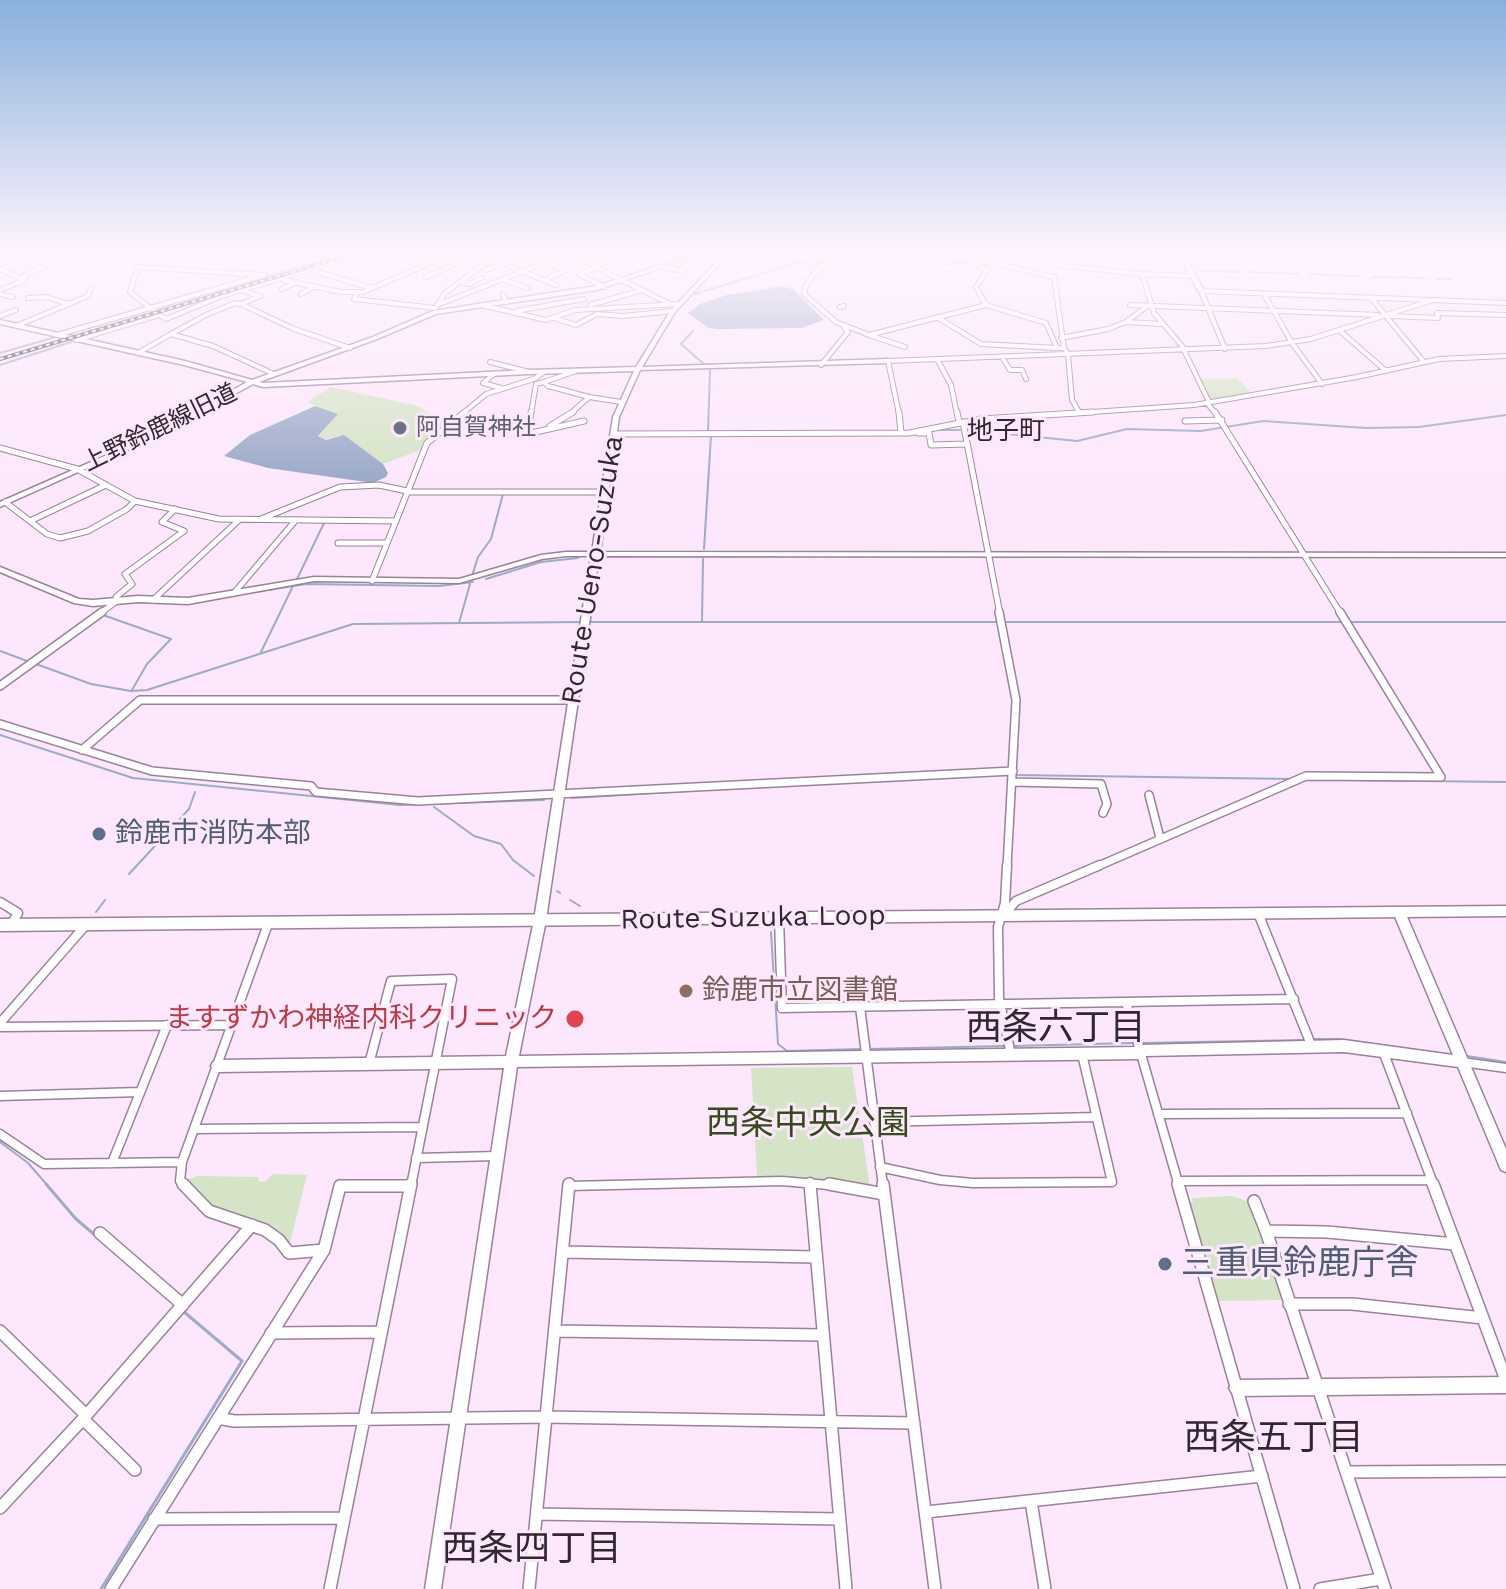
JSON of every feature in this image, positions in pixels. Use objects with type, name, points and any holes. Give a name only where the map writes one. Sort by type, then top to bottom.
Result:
[{"type":"main road","name":"Route Suzuka Loop","points":[[6,925],[1506,911]]},
{"type":"street","points":[[25,328],[185,363],[250,383],[281,385],[529,372],[821,365],[1225,349],[1292,343],[1345,328]]},
{"type":"street","points":[[59,336],[88,328]]},
{"type":"street","points":[[76,340],[107,328]]},
{"type":"street","points":[[138,353],[182,328]]},
{"type":"street","points":[[292,328],[350,348]]},
{"type":"street","name":"上野鈴鹿線旧道","points":[[2,503],[161,433],[250,383],[350,348],[393,328]]},
{"type":"street","name":"Route Ueno-Suzuka","points":[[433,1589],[511,1063],[540,920],[613,434],[621,402],[661,328]]},
{"type":"street","points":[[821,365],[848,332],[845,328]]},
{"type":"street","points":[[849,328],[905,347]]},
{"type":"street","points":[[869,335],[895,328]]},
{"type":"street","points":[[955,328],[981,344],[1061,348]]},
{"type":"street","points":[[1049,328],[1068,354],[1072,400],[1079,412]]},
{"type":"street","points":[[1061,328],[1061,348]]},
{"type":"street","points":[[1061,338],[1110,328]]},
{"type":"street","points":[[1010,1053],[1000,1004],[998,927],[1016,901],[1304,777],[1317,774],[1441,777],[1208,402],[1184,350],[1166,328]]},
{"type":"street","points":[[1216,328],[1225,349]]},
{"type":"street","points":[[1284,328],[1322,384]]},
{"type":"street","points":[[1395,328],[1424,362]]},
{"type":"street","points":[[1339,330],[1386,371]]},
{"type":"street","points":[[171,334],[213,346],[274,374]]},
{"type":"street","points":[[909,433],[961,422],[1208,402],[1322,384],[1424,362],[1506,356]]},
{"type":"street","points":[[1002,357],[1010,370],[1022,370],[1026,379]]},
{"type":"street","points":[[937,359],[951,385],[961,422],[1016,700],[1004,915]]},
{"type":"street","points":[[888,361],[898,397],[901,432]]},
{"type":"street","points":[[490,362],[529,372]]},
{"type":"street","points":[[576,371],[536,384],[527,434],[584,421]]},
{"type":"street","points":[[372,581],[427,443],[482,397],[534,379],[544,372]]},
{"type":"street","points":[[494,374],[483,383],[503,388]]},
{"type":"street","points":[[544,382],[548,386],[589,397],[621,402]]},
{"type":"street","points":[[545,429],[574,411],[589,397]]},
{"type":"street","points":[[1185,421],[1225,425]]},
{"type":"street","points":[[613,434],[901,432],[929,433],[931,445],[966,444]]},
{"type":"street","points":[[0,448],[77,469],[135,501],[219,519],[396,521]]},
{"type":"street","points":[[30,521],[106,485]]},
{"type":"street","points":[[259,520],[340,487],[379,485],[407,492],[605,492]]},
{"type":"street","points":[[2,503],[53,537],[69,537],[88,531],[127,509],[135,501]]},
{"type":"street","points":[[0,686],[117,601],[116,597],[132,584],[125,574],[184,531],[162,522],[175,509]]},
{"type":"street","points":[[153,600],[239,520]]},
{"type":"street","points":[[234,593],[295,521]]},
{"type":"street","points":[[338,543],[387,543]]},
{"type":"street","points":[[0,569],[77,601],[188,601],[314,579],[459,581],[541,557],[595,554],[1506,555]]},
{"type":"street","points":[[82,750],[140,700],[573,700]]},
{"type":"street","points":[[0,724],[152,771],[311,786],[316,792],[403,801],[1013,776],[1101,784],[1107,804],[1103,813]]},
{"type":"street","points":[[1149,795],[1160,838]]},
{"type":"street","points":[[0,902],[18,913],[6,925]]},
{"type":"street","points":[[1399,912],[1506,1165]]},
{"type":"street","points":[[1258,913],[1312,1046]]},
{"type":"street","points":[[779,919],[782,1008],[1294,999]]},
{"type":"street","points":[[0,1025],[86,924]]},
{"type":"street","points":[[268,924],[182,1162],[180,1181],[209,1211],[222,1218],[252,1225],[279,1240],[289,1253],[324,1250]]},
{"type":"street","points":[[330,1589],[452,979],[391,981],[369,1064]]},
{"type":"street","points":[[1126,1002],[1294,1589]]},
{"type":"street","points":[[860,1007],[935,1589]]},
{"type":"street","points":[[0,1025],[231,1025]]},
{"type":"street","points":[[112,1163],[167,1025]]},
{"type":"street","points":[[217,1066],[866,1057],[1344,1046],[1460,1056],[1506,1068]]},
{"type":"street","points":[[1237,1388],[1506,1383],[1383,1051]]},
{"type":"street","points":[[880,1167],[940,1180],[973,1183],[1112,1182],[1081,1053]]},
{"type":"street","points":[[0,1096],[140,1092]]},
{"type":"street","points":[[1158,1114],[1407,1113]]},
{"type":"street","points":[[874,1122],[1097,1117]]},
{"type":"street","points":[[194,1129],[422,1127]]},
{"type":"street","points":[[0,1134],[44,1164],[182,1162]]},
{"type":"street","points":[[416,1158],[497,1156]]},
{"type":"street","points":[[1177,1181],[1432,1180]]},
{"type":"street","points":[[529,1589],[569,1184],[810,1182],[884,1194]]},
{"type":"street","points":[[810,1182],[846,1589]]},
{"type":"street","points":[[111,1589],[324,1250],[340,1186],[410,1186]]},
{"type":"street","points":[[1254,1201],[1383,1584],[1320,1589]]},
{"type":"street","points":[[0,1508],[252,1225]]},
{"type":"street","points":[[1266,1231],[1327,1232],[1455,1244]]},
{"type":"street","points":[[100,1233],[180,1308]]},
{"type":"street","points":[[563,1252],[816,1257]]},
{"type":"street","points":[[1289,1304],[1352,1304],[1483,1318]]},
{"type":"street","points":[[0,1331],[135,1470]]},
{"type":"street","points":[[555,1331],[822,1335]]},
{"type":"street","points":[[271,1333],[380,1332]]},
{"type":"street","points":[[218,1418],[234,1421],[546,1417],[914,1423]]},
{"type":"street","points":[[1346,1472],[1506,1471]]},
{"type":"street","points":[[926,1512],[1262,1476]]},
{"type":"street","points":[[1031,1501],[1045,1589]]},
{"type":"street","points":[[537,1514],[839,1519]]},
{"type":"street","points":[[154,1519],[342,1518]]},
{"type":"green space","points":[[1237,378],[1252,394],[1215,400],[1208,398],[1200,379]]},
{"type":"green space","points":[[331,387],[418,406],[451,425],[424,443],[420,450],[383,464],[344,435],[325,439],[319,436],[337,415],[307,402]]},
{"type":"green space","name":"西条中央公園","points":[[852,1067],[870,1187],[811,1178],[757,1177],[751,1068]]},
{"type":"green space","points":[[273,1174],[307,1175],[289,1247],[212,1209],[186,1180],[197,1176],[258,1177],[259,1181],[264,1182]]},
{"type":"green space","points":[[1232,1196],[1250,1202],[1283,1300],[1217,1301],[1188,1202],[1193,1202],[1192,1198]]},
{"type":"water","points":[[315,406],[338,414],[318,436],[326,440],[344,435],[383,464],[388,473],[386,477],[373,483],[268,468],[224,456],[250,435]]},
{"type":"waterway","points":[[693,331],[681,344],[706,366]]},
{"type":"waterway","points":[[0,353],[59,336]]},
{"type":"waterway","points":[[0,365],[71,342]]},
{"type":"waterway","points":[[708,432],[710,370]]},
{"type":"waterway","points":[[968,430],[1077,441],[1127,429],[1201,431],[1263,421],[1366,428],[1419,427],[1506,415]]},
{"type":"waterway","points":[[938,430],[960,430]]},
{"type":"waterway","points":[[704,549],[711,436]]},
{"type":"waterway","points":[[472,576],[478,557],[491,539],[503,494]]},
{"type":"waterway","points":[[297,579],[324,523]]},
{"type":"waterway","points":[[486,579],[541,562],[578,558]]},
{"type":"waterway","points":[[702,622],[703,559]]},
{"type":"waterway","points":[[293,586],[439,586],[473,582]]},
{"type":"waterway","points":[[459,623],[470,584]]},
{"type":"waterway","points":[[236,595],[293,586]]},
{"type":"waterway","points":[[261,652],[293,586]]},
{"type":"waterway","points":[[103,615],[171,639],[147,664],[132,690]]},
{"type":"waterway","points":[[36,664],[91,684],[131,691],[147,690],[353,624],[583,622]]},
{"type":"waterway","points":[[590,622],[702,622]]},
{"type":"waterway","points":[[702,622],[997,622]]},
{"type":"waterway","points":[[1003,622],[1345,622]]},
{"type":"waterway","points":[[1351,622],[1506,622]]},
{"type":"waterway","points":[[0,651],[30,662]]},
{"type":"waterway","points":[[0,735],[133,778],[400,805],[544,800]]},
{"type":"waterway","points":[[1015,775],[1293,779]]},
{"type":"waterway","points":[[1343,780],[1506,782]]},
{"type":"waterway","points":[[572,798],[689,791]]},
{"type":"waterway","points":[[129,874],[189,809],[195,792]]},
{"type":"waterway","points":[[434,807],[474,836],[501,844],[513,860],[534,876]]},
{"type":"waterway","points":[[96,912],[105,900]]},
{"type":"waterway","points":[[570,900],[580,906]]},
{"type":"waterway","points":[[771,932],[778,1044],[787,1051],[861,1049]]},
{"type":"waterway","points":[[1312,1039],[1339,1039],[1452,1055]]},
{"type":"waterway","points":[[1140,1043],[1305,1040]]},
{"type":"waterway","points":[[1012,1046],[1133,1043]]},
{"type":"waterway","points":[[868,1049],[1005,1046]]},
{"type":"waterway","points":[[1467,1056],[1506,1062]]},
{"type":"waterway","points":[[0,1142],[28,1163],[48,1186]]},
{"type":"waterway","points":[[46,1184],[76,1219],[96,1236]]},
{"type":"waterway","points":[[101,1589],[242,1361],[183,1311]]},
{"type":"railway","points":[[0,359],[104,328]]},
{"type":"place","name":"阿自賀神社","points":[[400,428]]},
{"type":"place","name":"鈴鹿市消防本部","points":[[99,834]]},
{"type":"place","name":"鈴鹿市立図書館","points":[[686,991]]},
{"type":"place","name":"ますずかわ神経内科クリニック","points":[[575,1019]]},
{"type":"place","name":"三重県鈴鹿庁舎","points":[[1165,1264]]},
{"type":"district","name":"地子町","points":[[1006,431]]},
{"type":"district","name":"西条六丁目","points":[[1056,1028]]},
{"type":"district","name":"西条五丁目","points":[[1274,1438]]},
{"type":"district","name":"西条四丁目","points":[[532,1549]]}]
